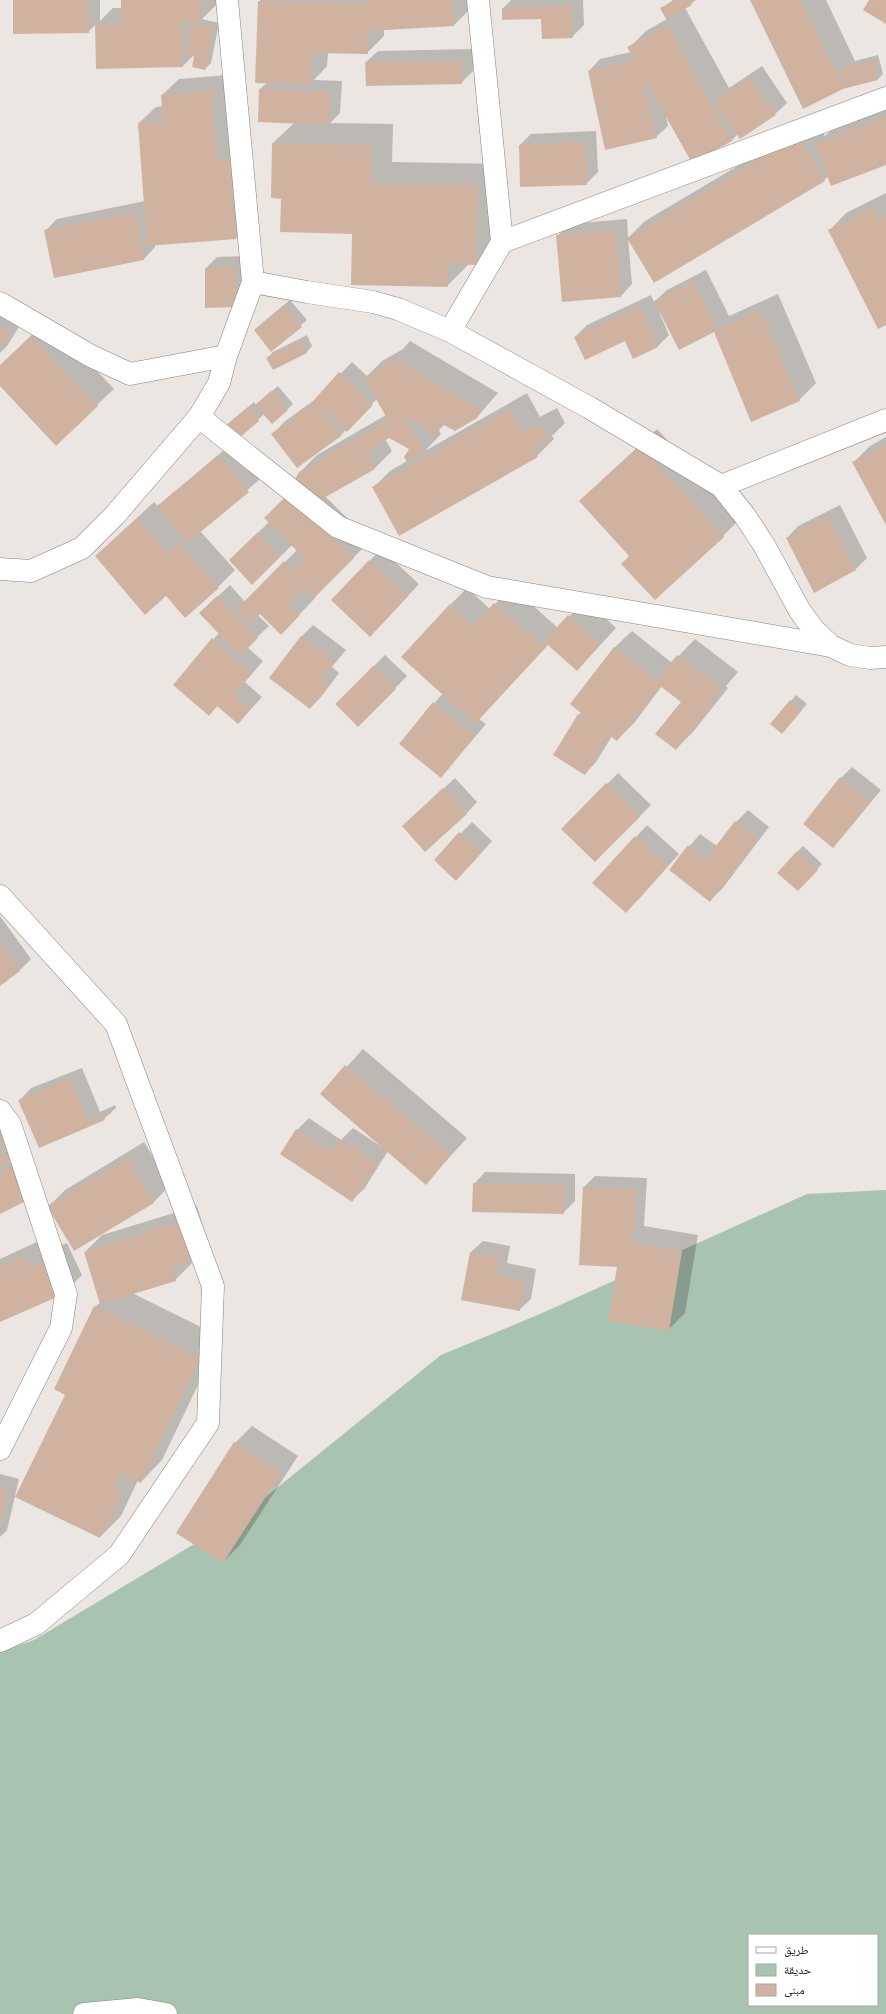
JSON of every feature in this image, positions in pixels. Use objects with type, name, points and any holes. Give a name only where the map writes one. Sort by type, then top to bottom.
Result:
[{"type":"street","points":[[0,569],[31,571],[82,548],[115,515],[199,417],[219,383],[226,356],[253,282],[227,0]]},
{"type":"street","points":[[450,331],[502,242],[478,0]]},
{"type":"street","points":[[502,242],[886,98]]},
{"type":"street","points":[[253,282],[373,302],[398,309],[450,331],[590,408],[721,486],[745,516],[764,545],[800,611],[814,630],[831,646]]},
{"type":"street","points":[[0,303],[91,356],[130,374],[226,356]]},
{"type":"street","points":[[199,417],[338,527],[487,587],[831,646],[850,655],[870,658],[886,657]]},
{"type":"street","points":[[721,486],[886,420]]},
{"type":"street","points":[[0,896],[116,1024],[213,1286],[208,1423],[119,1555],[36,1624],[0,1641]]},
{"type":"street","points":[[0,1111],[10,1124],[66,1294],[61,1328],[0,1449]]},
{"type":"street","points":[[84,2014],[138,2009],[166,2014]]},
{"type":"green space","points":[[886,1190],[886,2014],[0,2014],[0,1652],[34,1640],[246,1513],[441,1355],[540,1314],[807,1194]]},
{"type":"building","points":[[13,0],[88,0],[89,33],[13,34]]},
{"type":"building","points":[[121,0],[201,0],[202,21],[182,22],[183,67],[96,69],[95,24],[121,24]]},
{"type":"building","points":[[367,0],[453,0],[454,26],[368,31],[368,54],[312,53],[311,84],[255,83],[258,1],[367,3]]},
{"type":"building","points":[[676,0],[690,0],[692,5],[666,19],[660,8]]},
{"type":"building","points":[[750,0],[801,0],[843,86],[838,69],[873,60],[878,80],[843,89],[803,109]]},
{"type":"building","points":[[869,0],[886,0],[886,24],[863,10]]},
{"type":"building","points":[[572,6],[573,38],[542,39],[541,19],[502,20],[502,8]]},
{"type":"building","points":[[191,24],[214,28],[205,70],[192,67],[194,56],[185,54]]},
{"type":"building","points":[[668,25],[732,141],[692,163],[643,76],[657,138],[605,150],[588,71],[635,60],[627,47]]},
{"type":"building","points":[[462,61],[462,84],[366,86],[365,62]]},
{"type":"building","points":[[750,77],[776,115],[740,139],[714,101]]},
{"type":"building","points":[[259,89],[330,92],[329,125],[258,122]]},
{"type":"building","points":[[212,91],[217,160],[230,159],[236,239],[147,246],[138,123],[163,121],[161,95]]},
{"type":"building","points":[[886,117],[886,165],[831,186],[815,144]]},
{"type":"building","points":[[798,136],[825,181],[654,283],[627,238]]},
{"type":"building","points":[[585,142],[587,185],[520,187],[519,145]]},
{"type":"building","points":[[272,143],[372,145],[371,183],[478,185],[476,265],[448,264],[448,287],[351,285],[352,234],[280,232],[281,199],[271,198]]},
{"type":"building","points":[[873,207],[879,219],[886,215],[886,325],[878,329],[828,230]]},
{"type":"building","points":[[135,212],[144,260],[54,278],[44,230]]},
{"type":"building","points":[[616,230],[621,297],[562,302],[556,235]]},
{"type":"building","points":[[236,267],[237,307],[205,308],[205,268]]},
{"type":"building","points":[[694,281],[718,329],[761,311],[800,401],[751,422],[714,332],[679,350],[654,301]]},
{"type":"building","points":[[284,305],[302,327],[271,352],[254,330]]},
{"type":"building","points":[[640,306],[658,347],[633,359],[625,341],[585,360],[574,337]]},
{"type":"building","points":[[0,327],[11,334],[0,351]]},
{"type":"building","points":[[31,336],[98,406],[56,446],[0,386],[0,365]]},
{"type":"building","points":[[301,340],[307,353],[273,370],[266,358]]},
{"type":"building","points":[[393,358],[482,410],[477,418],[455,431],[442,424],[436,435],[405,416],[425,451],[407,462],[404,457],[409,449],[389,438],[366,452],[375,469],[322,499],[295,479],[299,472],[388,420],[364,378],[390,362]]},
{"type":"building","points":[[339,372],[373,405],[347,432],[317,403],[341,436],[297,468],[271,434],[315,401],[314,400]]},
{"type":"building","points":[[271,391],[288,410],[272,424],[255,405]]},
{"type":"building","points":[[248,407],[259,421],[238,439],[226,425]]},
{"type":"building","points":[[510,409],[523,433],[540,424],[549,440],[533,449],[538,457],[399,536],[372,487]]},
{"type":"building","points":[[886,444],[886,525],[852,462]]},
{"type":"building","points":[[640,445],[724,537],[655,600],[621,564],[629,556],[579,501]]},
{"type":"building","points":[[219,455],[249,492],[187,543],[157,506]]},
{"type":"building","points":[[289,493],[354,558],[315,597],[305,587],[289,603],[300,615],[281,635],[260,614],[250,624],[236,610],[284,561],[293,571],[305,559],[264,518]]},
{"type":"building","points":[[828,515],[856,570],[814,593],[786,538]]},
{"type":"building","points":[[137,518],[168,553],[179,543],[219,588],[185,618],[166,596],[145,615],[95,556]]},
{"type":"building","points":[[257,533],[280,557],[252,585],[229,560]]},
{"type":"building","points":[[369,560],[408,596],[370,637],[331,600]]},
{"type":"building","points":[[217,596],[258,638],[240,656],[199,613]]},
{"type":"building","points":[[494,603],[541,645],[568,615],[600,645],[577,671],[548,645],[475,724],[401,657],[450,604],[473,626]]},
{"type":"building","points":[[301,636],[335,662],[321,679],[329,685],[310,709],[269,678]]},
{"type":"building","points":[[212,638],[252,673],[234,694],[251,709],[238,724],[217,706],[209,716],[173,685]]},
{"type":"building","points":[[614,647],[657,680],[677,655],[722,689],[710,703],[712,705],[676,750],[655,734],[681,702],[660,686],[617,741],[609,735],[585,775],[553,755],[578,714],[598,727],[570,704]]},
{"type":"building","points":[[373,666],[396,689],[358,727],[335,704]]},
{"type":"building","points":[[790,700],[802,710],[782,734],[770,724]]},
{"type":"building","points":[[433,702],[475,736],[441,778],[399,744]]},
{"type":"building","points":[[840,777],[870,802],[833,848],[803,824]]},
{"type":"building","points":[[606,783],[640,817],[595,862],[561,829]]},
{"type":"building","points":[[443,788],[467,814],[425,852],[402,826]]},
{"type":"building","points":[[735,821],[758,839],[710,902],[669,870],[688,845],[706,859]]},
{"type":"building","points":[[459,832],[481,853],[456,881],[434,860]]},
{"type":"building","points":[[635,836],[668,866],[626,913],[592,883]]},
{"type":"building","points":[[797,851],[818,870],[798,891],[777,873]]},
{"type":"building","points":[[0,943],[20,971],[0,986]]},
{"type":"building","points":[[345,1065],[451,1155],[426,1185],[320,1094]]},
{"type":"building","points":[[71,1078],[88,1122],[103,1116],[105,1120],[39,1148],[18,1100]]},
{"type":"building","points":[[296,1129],[332,1152],[340,1139],[377,1163],[352,1202],[280,1154]]},
{"type":"building","points":[[0,1144],[9,1163],[0,1167]]},
{"type":"building","points":[[127,1158],[154,1203],[74,1251],[47,1206]]},
{"type":"building","points":[[11,1166],[28,1200],[0,1214],[0,1172]]},
{"type":"building","points":[[473,1183],[564,1185],[564,1214],[472,1212]]},
{"type":"building","points":[[583,1187],[636,1190],[633,1243],[682,1251],[669,1331],[608,1321],[617,1267],[579,1265]]},
{"type":"building","points":[[180,1222],[192,1261],[172,1267],[176,1281],[100,1304],[84,1252]]},
{"type":"building","points":[[470,1252],[499,1257],[496,1275],[525,1281],[520,1311],[461,1300]]},
{"type":"building","points":[[24,1256],[29,1268],[50,1259],[66,1293],[0,1322],[0,1267]]},
{"type":"building","points":[[94,1306],[200,1358],[141,1483],[122,1474],[115,1487],[123,1491],[100,1538],[15,1497],[65,1395],[54,1389]]},
{"type":"building","points":[[234,1442],[281,1473],[223,1563],[176,1533]]},
{"type":"building","points":[[0,1488],[8,1490],[1,1523],[0,1523]]}]
